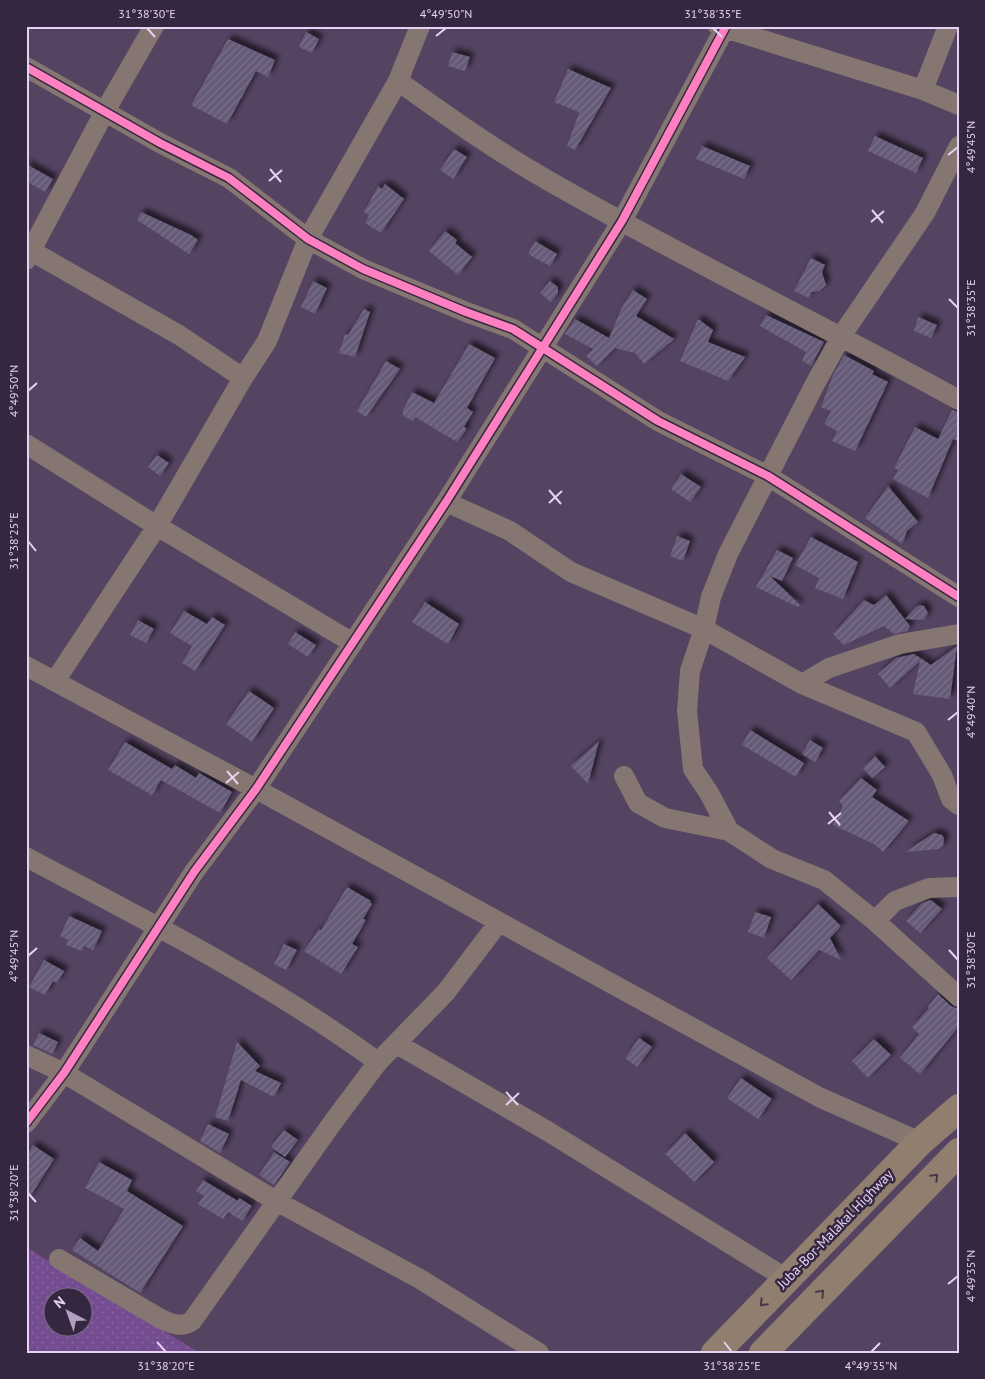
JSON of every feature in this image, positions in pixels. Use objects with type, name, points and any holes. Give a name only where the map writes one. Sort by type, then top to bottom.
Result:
[{"type":"highway","name":"Juba-Bor-Malakal Highway","points":[[715,1353],[920,1142],[959,1108]]},
{"type":"highway","points":[[763,1353],[959,1152]]},
{"type":"street","points":[[154,26],[105,111],[28,253],[179,335],[243,378]]},
{"type":"street","points":[[55,681],[157,526],[243,378],[267,341],[308,239],[398,81],[420,26]]},
{"type":"street","points":[[923,90],[948,26]]},
{"type":"street","points":[[26,1123],[64,1073],[194,872],[256,789],[446,502],[622,221],[721,27],[923,90],[959,105]]},
{"type":"street","points":[[26,67],[160,143],[229,178],[308,239],[363,269],[466,312],[513,329],[658,421],[768,476],[959,597]]},
{"type":"street","points":[[398,81],[445,115],[547,180],[842,335],[959,400]]},
{"type":"street","points":[[729,831],[694,769],[687,711],[690,672],[704,628],[711,597],[728,554],[842,335],[925,213],[959,146]]},
{"type":"street","points":[[26,444],[157,526],[353,643]]},
{"type":"street","points":[[446,502],[510,531],[571,572],[704,628],[802,684],[916,732],[942,775],[951,799],[959,805]]},
{"type":"street","points":[[802,684],[829,668],[900,644],[959,634]]},
{"type":"street","points":[[26,666],[256,789],[819,1097],[920,1142]]},
{"type":"street","points":[[624,776],[638,802],[665,818],[729,831],[772,858],[824,880],[875,921],[959,997]]},
{"type":"street","points":[[26,857],[159,927],[277,994],[378,1062]]},
{"type":"street","points":[[875,921],[895,901],[930,888],[959,887]]},
{"type":"street","points":[[59,1259],[161,1319],[185,1326],[198,1314],[276,1201],[378,1062],[446,992],[498,922]]},
{"type":"street","points":[[397,1044],[550,1132],[787,1279]]},
{"type":"street","points":[[26,1055],[64,1073],[276,1201],[420,1279],[539,1353]]},
{"type":"shaded area","points":[[26,1247],[90,1286],[42,1286],[42,1336],[92,1336],[92,1287],[200,1353],[26,1353]]},
{"type":"building","points":[[306,32],[319,39],[312,53],[299,47]]},
{"type":"building","points":[[228,39],[275,60],[268,77],[256,71],[227,124],[191,105]]},
{"type":"building","points":[[452,52],[470,57],[465,71],[448,66]]},
{"type":"building","points":[[568,69],[611,88],[575,150],[567,146],[579,112],[554,102]]},
{"type":"building","points":[[875,136],[923,158],[916,173],[868,151]]},
{"type":"building","points":[[702,146],[750,166],[744,179],[696,159]]},
{"type":"building","points":[[454,149],[467,157],[453,179],[440,170]]},
{"type":"building","points":[[26,164],[53,179],[45,192],[26,181]]},
{"type":"building","points":[[385,184],[404,199],[381,233],[365,223],[369,215],[364,212],[378,186],[382,189]]},
{"type":"building","points":[[141,212],[198,240],[189,254],[137,220]]},
{"type":"building","points":[[445,231],[457,240],[455,243],[472,257],[458,275],[429,251]]},
{"type":"building","points":[[535,241],[557,254],[550,266],[528,254]]},
{"type":"building","points":[[811,258],[825,265],[822,272],[826,285],[819,291],[811,292],[809,298],[794,291]]},
{"type":"building","points":[[313,281],[327,288],[315,314],[301,307]]},
{"type":"building","points":[[550,281],[558,287],[558,293],[551,302],[540,293]]},
{"type":"building","points":[[633,290],[647,299],[636,316],[674,339],[644,364],[635,353],[615,348],[597,366],[586,356],[593,349],[565,334],[575,319],[609,338],[622,307]]},
{"type":"building","points":[[364,309],[370,312],[355,357],[339,353],[345,334],[348,335]]},
{"type":"building","points":[[766,315],[824,342],[811,366],[802,361],[806,352],[760,326]]},
{"type":"building","points":[[918,317],[937,325],[931,338],[914,331]]},
{"type":"building","points":[[698,319],[713,330],[708,342],[745,357],[728,381],[680,361]]},
{"type":"building","points":[[469,344],[495,358],[467,408],[473,412],[464,427],[467,429],[457,442],[415,417],[413,421],[403,416],[403,410],[412,392],[434,403]]},
{"type":"building","points":[[844,355],[874,371],[872,374],[888,382],[855,451],[832,441],[837,431],[824,424],[831,411],[821,407],[832,377]]},
{"type":"building","points":[[386,361],[400,369],[366,417],[357,411]]},
{"type":"building","points":[[952,410],[959,412],[959,441],[953,439],[928,498],[893,479],[898,470],[894,468],[915,427],[938,439]]},
{"type":"building","points":[[157,455],[169,463],[160,476],[148,467]]},
{"type":"building","points":[[681,474],[701,487],[690,502],[671,489]]},
{"type":"building","points":[[888,486],[918,522],[907,531],[902,544],[865,518]]},
{"type":"building","points":[[677,536],[690,541],[683,561],[670,556]]},
{"type":"building","points":[[811,537],[858,562],[843,599],[815,588],[819,578],[795,565]]},
{"type":"building","points":[[777,550],[793,558],[782,581],[770,576],[800,605],[798,607],[756,587]]},
{"type":"building","points":[[886,595],[910,626],[907,631],[894,634],[884,626],[844,645],[833,634],[864,600],[874,605]]},
{"type":"building","points":[[425,602],[459,624],[448,644],[412,622]]},
{"type":"building","points":[[924,606],[928,613],[924,620],[905,619],[916,607]]},
{"type":"building","points":[[184,611],[207,624],[212,617],[225,625],[195,671],[182,663],[192,646],[170,633]]},
{"type":"building","points":[[138,620],[154,629],[146,643],[130,635]]},
{"type":"building","points":[[295,632],[316,645],[308,657],[288,644]]},
{"type":"building","points":[[957,646],[950,699],[913,694],[920,661],[890,688],[878,674],[896,658],[914,654],[931,665]]},
{"type":"building","points":[[249,691],[274,708],[252,742],[226,724]]},
{"type":"building","points":[[750,730],[804,763],[796,777],[742,745]]},
{"type":"building","points":[[810,740],[823,748],[815,762],[802,754]]},
{"type":"building","points":[[599,741],[588,784],[571,766]]},
{"type":"building","points":[[125,742],[172,769],[175,765],[196,778],[199,773],[232,792],[220,813],[161,780],[152,795],[108,770]]},
{"type":"building","points":[[875,756],[885,767],[872,778],[863,768]]},
{"type":"building","points":[[861,778],[877,790],[872,797],[909,821],[883,852],[874,844],[833,825],[843,806],[839,801]]},
{"type":"building","points":[[934,833],[942,835],[944,838],[943,846],[939,849],[905,852]]},
{"type":"building","points":[[347,887],[371,901],[372,904],[363,919],[366,920],[352,944],[358,947],[341,974],[304,951],[319,929],[321,930]]},
{"type":"building","points":[[931,900],[942,909],[920,933],[906,921],[922,903]]},
{"type":"building","points":[[818,904],[841,926],[830,938],[841,960],[819,950],[791,980],[767,958]]},
{"type":"building","points":[[755,912],[771,917],[764,938],[748,932]]},
{"type":"building","points":[[69,916],[102,931],[93,950],[84,946],[82,951],[66,945],[68,940],[60,936]]},
{"type":"building","points":[[284,944],[297,950],[286,970],[274,964]]},
{"type":"building","points":[[44,960],[64,971],[57,983],[53,981],[45,995],[29,987]]},
{"type":"building","points":[[938,994],[951,1006],[959,1009],[959,1026],[920,1074],[900,1058],[919,1034],[912,1027],[929,1008]]},
{"type":"building","points":[[39,1033],[58,1042],[52,1054],[33,1045]]},
{"type":"building","points":[[639,1038],[652,1047],[637,1067],[625,1058]]},
{"type":"building","points":[[874,1039],[891,1055],[868,1078],[852,1061]]},
{"type":"building","points":[[237,1042],[260,1066],[255,1071],[281,1083],[274,1097],[241,1080],[228,1121],[215,1117]]},
{"type":"building","points":[[741,1078],[772,1099],[758,1119],[727,1098]]},
{"type":"building","points":[[208,1124],[229,1134],[220,1153],[200,1141]]},
{"type":"building","points":[[284,1130],[298,1140],[285,1157],[271,1147]]},
{"type":"building","points":[[685,1133],[714,1162],[694,1182],[665,1154]]},
{"type":"building","points":[[33,1145],[54,1159],[26,1203],[26,1156]]},
{"type":"building","points":[[274,1152],[290,1162],[274,1185],[259,1175]]},
{"type":"building","points":[[99,1162],[132,1180],[127,1191],[183,1226],[140,1293],[72,1250],[80,1238],[98,1251],[124,1209],[85,1188]]},
{"type":"building","points":[[203,1180],[238,1201],[239,1198],[252,1206],[242,1221],[228,1212],[223,1219],[198,1204],[204,1196],[196,1191]]},
{"type":"cycle path","points":[[26,1123],[64,1073],[194,872],[256,789],[446,502],[622,221],[725,28]]},
{"type":"cycle path","points":[[26,67],[160,143],[229,178],[308,239],[363,269],[466,312],[513,329],[658,421],[768,476],[959,597]]}]
